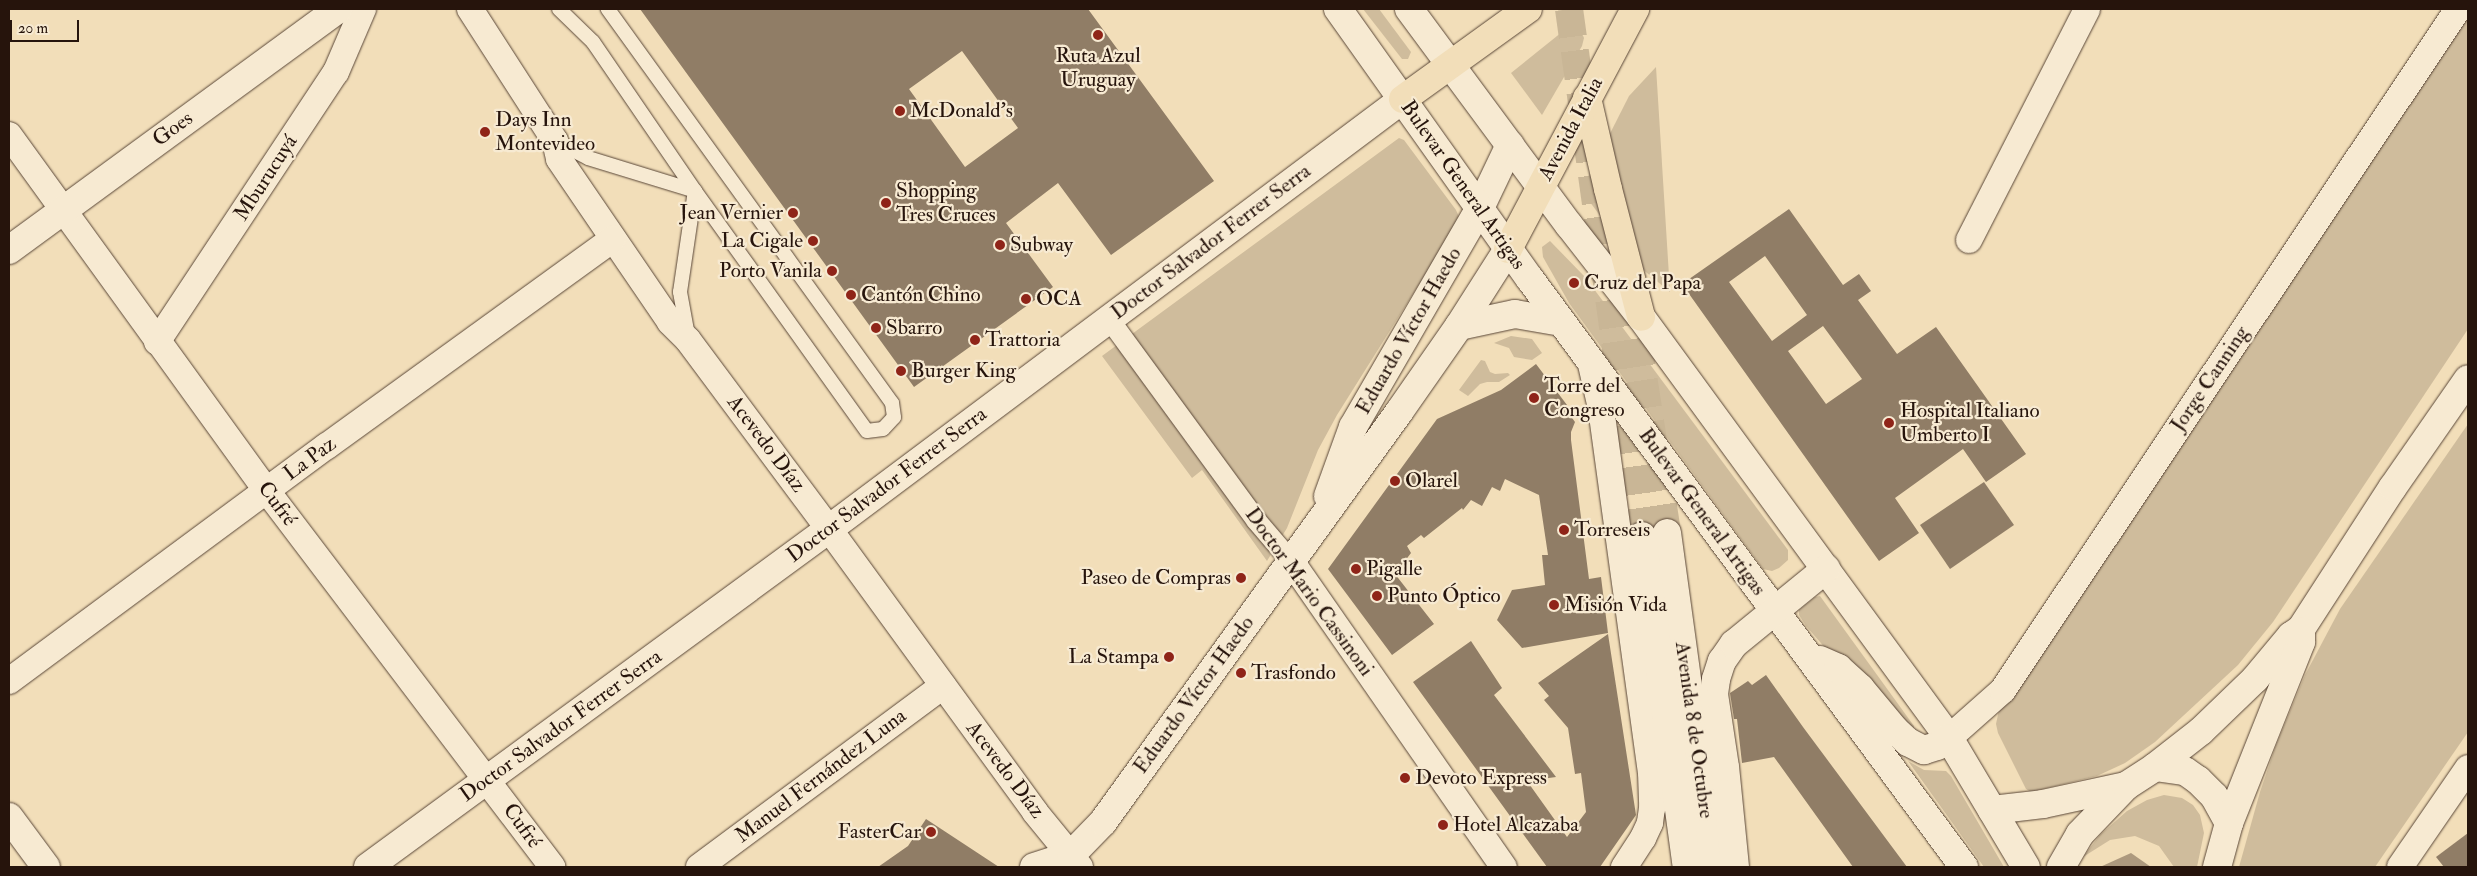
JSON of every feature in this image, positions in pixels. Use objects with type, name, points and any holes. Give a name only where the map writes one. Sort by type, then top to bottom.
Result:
[{"type":"main road","points":[[1403,99],[1528,9]]},
{"type":"main road","name":"Avenida Italia","points":[[1508,249],[1635,9]]},
{"type":"main road","points":[[1587,98],[1608,190],[1641,317]]},
{"type":"street","name":"Goes","points":[[9,250],[338,9]]},
{"type":"street","name":"Mburucuyá","points":[[157,342],[336,72],[363,9]]},
{"type":"street","name":"Acevedo Díaz","points":[[470,9],[555,141],[559,159],[670,322],[688,340],[829,528],[1073,863]]},
{"type":"street","name":"Bulevar General Artigas","points":[[1338,9],[1560,322],[1590,359],[1964,867]]},
{"type":"street","points":[[1409,9],[1540,186],[1641,317],[1949,738],[2026,867]]},
{"type":"street","points":[[1969,240],[2087,9]]},
{"type":"street","name":"Jorge Canning","points":[[1949,738],[2003,690],[2458,9]]},
{"type":"street","name":"Doctor Salvador Ferrer Serra","points":[[368,867],[829,528],[1403,99]]},
{"type":"street","name":"Cufré","points":[[9,135],[157,342],[267,491],[488,780],[552,867]]},
{"type":"street","name":"Eduardo Víctor Haedo","points":[[1320,521],[1353,427],[1479,210],[1510,145]]},
{"type":"street","name":"La Paz","points":[[9,681],[613,239]]},
{"type":"street","name":"Eduardo Víctor Haedo","points":[[1073,863],[1459,326],[1508,249]]},
{"type":"street","points":[[1459,326],[1515,314],[1560,322]]},
{"type":"street","name":"Doctor Mario Cassinoni","points":[[1109,319],[1256,520],[1291,561],[1504,867]]},
{"type":"street","points":[[1590,359],[1605,440],[1651,772],[1652,808],[1643,838],[1624,867]]},
{"type":"street","points":[[2061,867],[2080,834],[2126,786],[2155,767],[2201,731],[2255,679],[2291,636],[2301,629],[2393,487],[2468,379]]},
{"type":"street","name":"Avenida 8 de Octubre","points":[[1686,865],[1655,534],[1713,867]]},
{"type":"street","points":[[1735,867],[1725,767],[1714,694],[1716,679],[1722,661],[1734,644],[1826,569]]},
{"type":"street","points":[[2217,867],[2229,822],[2301,642],[2301,629]]},
{"type":"street","points":[[1808,654],[1838,668],[1860,688],[1895,730],[1908,742],[1924,750],[1937,746],[1949,738]]},
{"type":"street","name":"Manuel Fernández Luna","points":[[699,867],[943,686]]},
{"type":"street","points":[[2155,767],[2185,771],[2198,780],[2214,796],[2229,822]]},
{"type":"street","points":[[2400,867],[2468,768]]},
{"type":"street","points":[[1992,810],[2043,804],[2126,786]]},
{"type":"street","points":[[9,817],[46,867]]},
{"type":"street","points":[[1034,867],[1073,863]]},
{"type":"lane","points":[[558,9],[593,42],[866,431],[883,429],[894,417],[892,403],[608,9]]},
{"type":"lane","points":[[555,141],[588,158],[696,191]]},
{"type":"lane","points":[[688,340],[680,292],[696,191]]},
{"type":"shaded area","points":[[1363,9],[1379,9],[1411,52],[1408,59],[1402,59]]},
{"type":"shaded area","points":[[2468,15],[2468,329],[2273,622],[2238,665],[2155,742],[2125,763],[2097,776],[2031,792],[2026,789],[1998,733],[1996,724],[1999,710]]},
{"type":"shaded area","points":[[1567,28],[1575,28],[1581,31],[1584,38],[1582,46],[1542,115],[1511,73]]},
{"type":"shaded area","points":[[1656,67],[1670,292],[1635,263],[1584,194],[1583,189],[1629,96]]},
{"type":"shaded area","points":[[1399,138],[1404,140],[1456,210],[1460,219],[1337,415],[1318,450],[1287,528],[1267,561],[1202,470],[1192,478],[1102,356]]},
{"type":"shaded area","points":[[1550,241],[1585,277],[1788,550],[1788,560],[1779,568],[1772,571],[1763,569],[1569,303],[1543,257],[1542,247]]},
{"type":"shaded area","points":[[1511,336],[1532,339],[1542,353],[1532,360],[1514,357],[1509,348],[1494,343]]},
{"type":"shaded area","points":[[1481,360],[1485,361],[1490,372],[1495,374],[1508,373],[1510,375],[1499,382],[1480,384],[1468,396],[1459,390]]},
{"type":"shaded area","points":[[2468,424],[2468,732],[2375,867],[2239,867],[2260,792],[2276,745],[2305,675],[2340,609]]},
{"type":"shaded area","points":[[1820,596],[1914,726],[1914,729],[1827,650],[1806,626],[1799,615],[1799,610],[1815,597]]},
{"type":"shaded area","points":[[1908,761],[1924,770],[1946,771],[1951,776],[2004,867],[1984,867]]},
{"type":"shaded area","points":[[2164,795],[2182,798],[2193,805],[2200,815],[2204,833],[2197,867],[2174,867],[2159,846],[2135,836],[2110,840],[2083,857],[2100,835],[2127,811],[2147,800]]},
{"type":"shaded area","points":[[2131,853],[2151,867],[2100,867]]},
{"type":"building","name":"Shopping Tres Cruces","points":[[640,9],[1088,9],[1214,181],[1111,255],[1058,183],[1006,223],[1053,287],[914,387]],"holes":[[[962,51],[1018,128],[965,167],[909,89]]]},
{"type":"building","points":[[1789,209],[1843,285],[1859,274],[1871,291],[1858,300],[1897,354],[1936,327],[2026,454],[1986,482],[1963,449],[1895,498],[1919,533],[1879,561],[1682,284]],"holes":[[[1765,256],[1807,315],[1772,341],[1729,282]],[[1823,326],[1862,379],[1826,404],[1788,351]]]},
{"type":"building","points":[[1536,364],[1567,405],[1564,407],[1575,422],[1571,432],[1571,440],[1589,579],[1601,577],[1608,633],[1522,648],[1497,620],[1512,590],[1545,585],[1542,555],[1548,555],[1539,495],[1505,479],[1500,491],[1492,487],[1482,506],[1471,500],[1463,510],[1462,508],[1424,538],[1421,535],[1407,546],[1411,553],[1395,574],[1434,624],[1392,655],[1328,569],[1437,419],[1501,390]]},
{"type":"building","points":[[1984,482],[2014,525],[1950,569],[1920,525]]},
{"type":"building","points":[[1608,634],[1636,815],[1600,867],[1547,867],[1413,682],[1471,641],[1502,688],[1494,695],[1556,777],[1527,781],[1567,837],[1586,812],[1581,773],[1575,774],[1568,728],[1544,700],[1549,696],[1538,683]]},
{"type":"building","points":[[1766,675],[1907,867],[1853,867],[1774,757],[1742,763],[1737,719],[1734,719],[1730,693],[1748,681],[1752,685]]},
{"type":"building","name":"FasterCar","points":[[926,819],[999,867],[878,867],[908,846]]},
{"type":"building","points":[[2468,833],[2468,867],[2444,867],[2436,857]]},
{"type":"tunnel","points":[[1569,9],[1642,536]]},
{"type":"tunnel","points":[[1631,297],[1667,533]]},
{"type":"place","name":"Ruta Azul Uruguay","points":[[1098,35]]},
{"type":"place","name":"McDonald's","points":[[900,111]]},
{"type":"place","name":"Days Inn Montevideo","points":[[485,132]]},
{"type":"place","name":"Shopping Tres Cruces","points":[[886,203]]},
{"type":"place","name":"Jean Vernier","points":[[793,213]]},
{"type":"place","name":"La Cigale","points":[[813,241]]},
{"type":"place","name":"Subway","points":[[1000,245]]},
{"type":"place","name":"Porto Vanila","points":[[832,271]]},
{"type":"place","name":"Cruz del Papa","points":[[1574,283]]},
{"type":"place","name":"Cantón Chino","points":[[851,295]]},
{"type":"place","name":"OCA","points":[[1026,299]]},
{"type":"place","name":"Sbarro","points":[[876,328]]},
{"type":"place","name":"Trattoria","points":[[975,340]]},
{"type":"place","name":"Burger King","points":[[901,371]]},
{"type":"place","name":"Torre del Congreso","points":[[1534,398]]},
{"type":"place","name":"Hospital Italiano Umberto I","points":[[1889,423]]},
{"type":"place","name":"Olarel","points":[[1395,481]]},
{"type":"place","name":"Torreseis","points":[[1564,530]]},
{"type":"place","name":"Pigalle","points":[[1356,569]]},
{"type":"place","name":"Paseo de Compras","points":[[1241,578]]},
{"type":"place","name":"Punto Óptico","points":[[1377,596]]},
{"type":"place","name":"Misión Vida","points":[[1554,605]]},
{"type":"place","name":"La Stampa","points":[[1169,657]]},
{"type":"place","name":"Trasfondo","points":[[1241,673]]},
{"type":"place","name":"Devoto Express","points":[[1405,778]]},
{"type":"place","name":"Hotel Alcazaba","points":[[1443,825]]},
{"type":"place","name":"FasterCar","points":[[931,832]]}]
